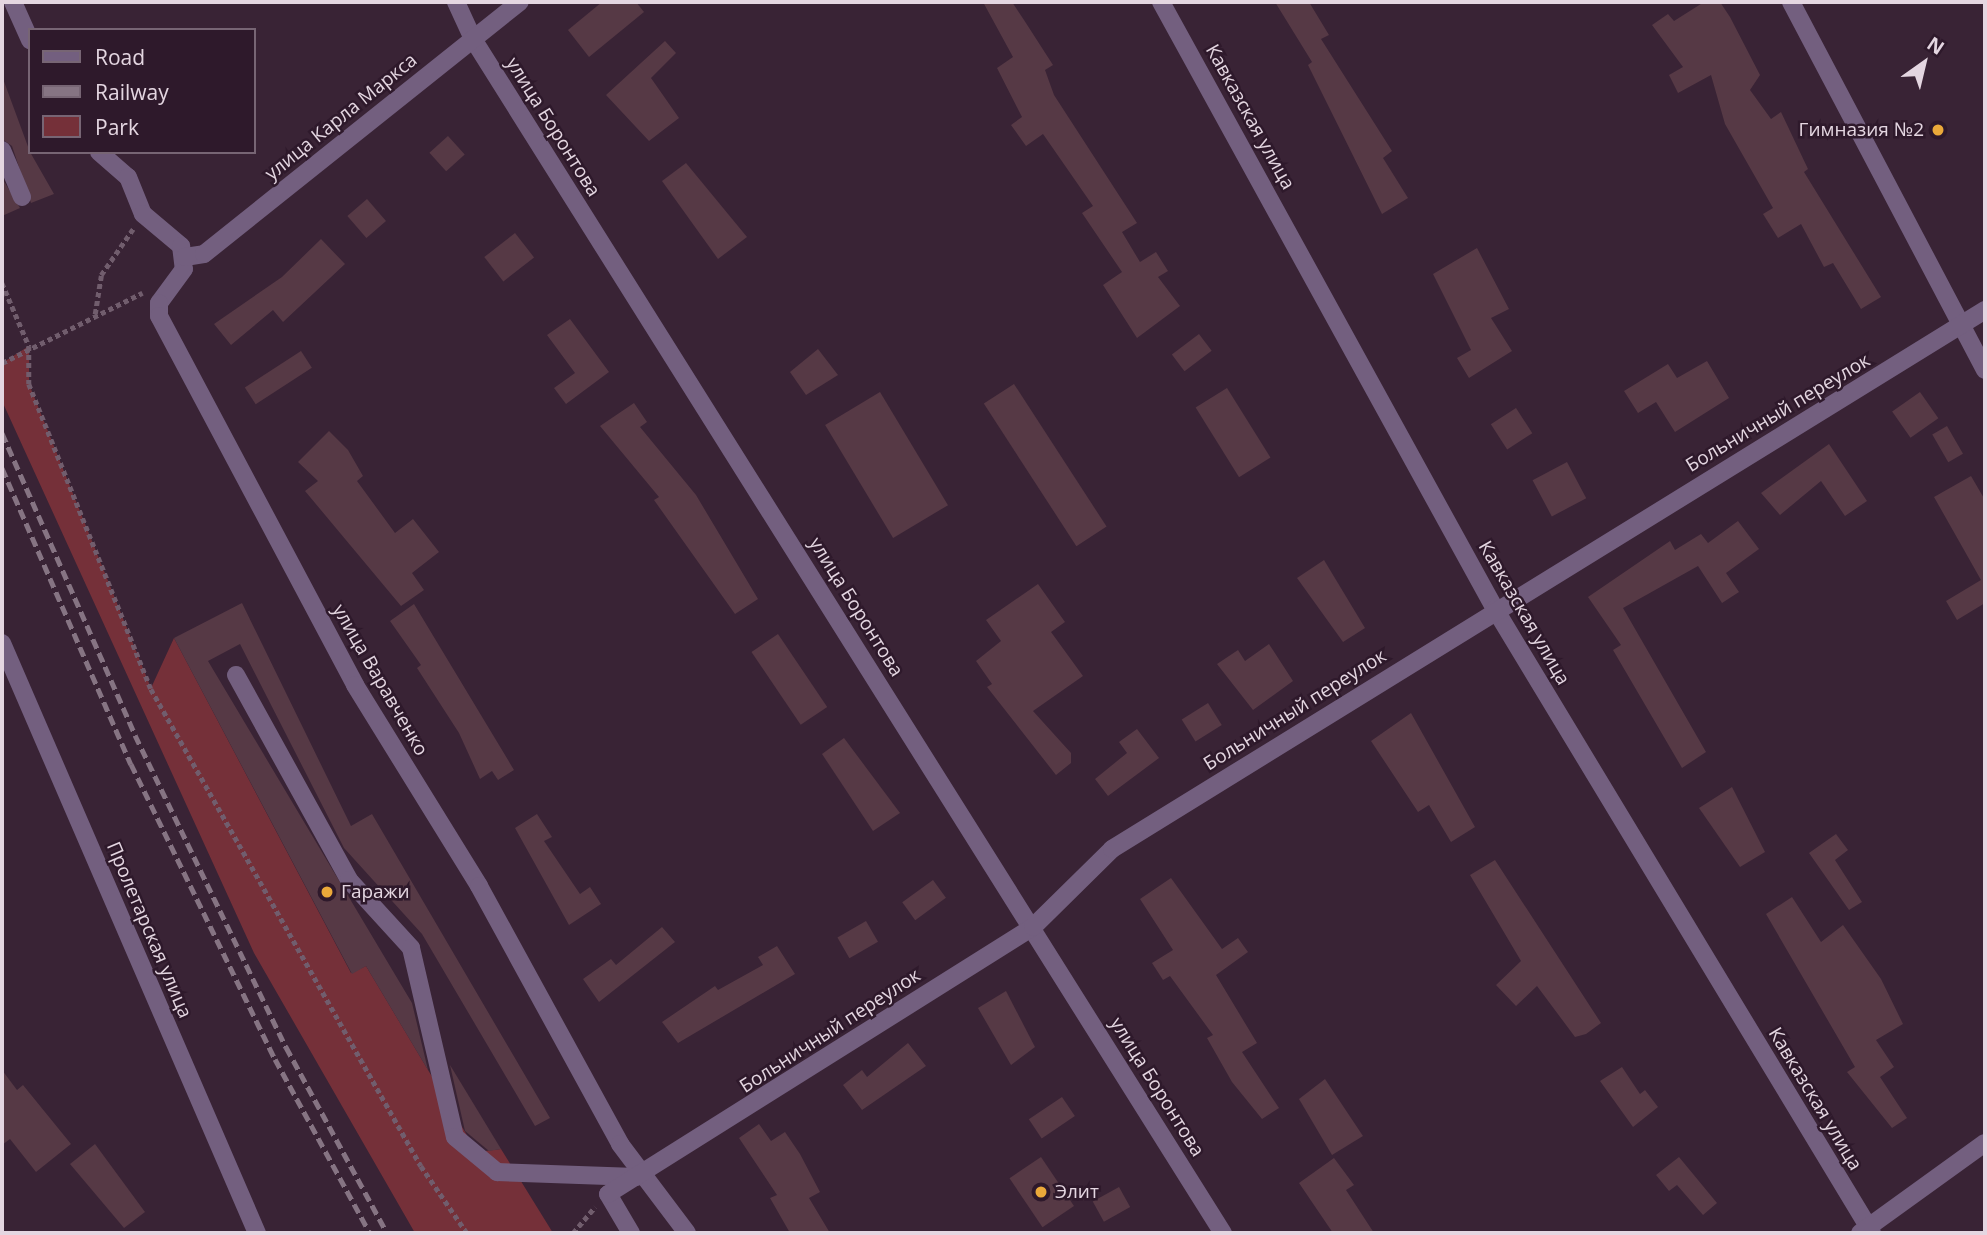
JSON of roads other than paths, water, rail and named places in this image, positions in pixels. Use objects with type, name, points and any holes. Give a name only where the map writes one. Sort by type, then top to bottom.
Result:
[{"type":"street","points":[[13,2],[28,36]]},
{"type":"street","name":"улица Боронтова","points":[[456,2],[473,39],[1223,1233]]},
{"type":"street","name":"улица Карла Маркса","points":[[185,257],[204,254],[520,2]]},
{"type":"street","name":"Кавказская улица","points":[[1161,2],[1495,609],[1866,1231]]},
{"type":"street","points":[[1791,2],[1985,370]]},
{"type":"street","points":[[2,150],[22,197]]},
{"type":"street","points":[[101,154],[128,177],[143,214],[170,234],[185,257]]},
{"type":"street","name":"улица Варавченко","points":[[185,257],[164,294],[159,316],[348,673],[479,886],[620,1144],[687,1233]]},
{"type":"street","name":"Больничный переулок","points":[[631,1233],[608,1194],[1033,927],[1112,849],[1495,609],[1985,310]]},
{"type":"street","name":"Пролетарская улица","points":[[2,643],[257,1233]]},
{"type":"street","points":[[236,675],[349,880],[411,948],[455,1137],[496,1172],[642,1175]]},
{"type":"street","points":[[1866,1231],[1985,1143]]},
{"type":"railway","points":[[2,433],[135,735],[286,1047],[387,1233]]},
{"type":"railway","points":[[2,468],[131,764],[275,1059],[370,1233]]},
{"type":"place","name":"Гимназия №2","points":[[1938,130]]},
{"type":"place","name":"Гаражи","points":[[327,892]]},
{"type":"place","name":"Элит","points":[[1041,1192]]}]
